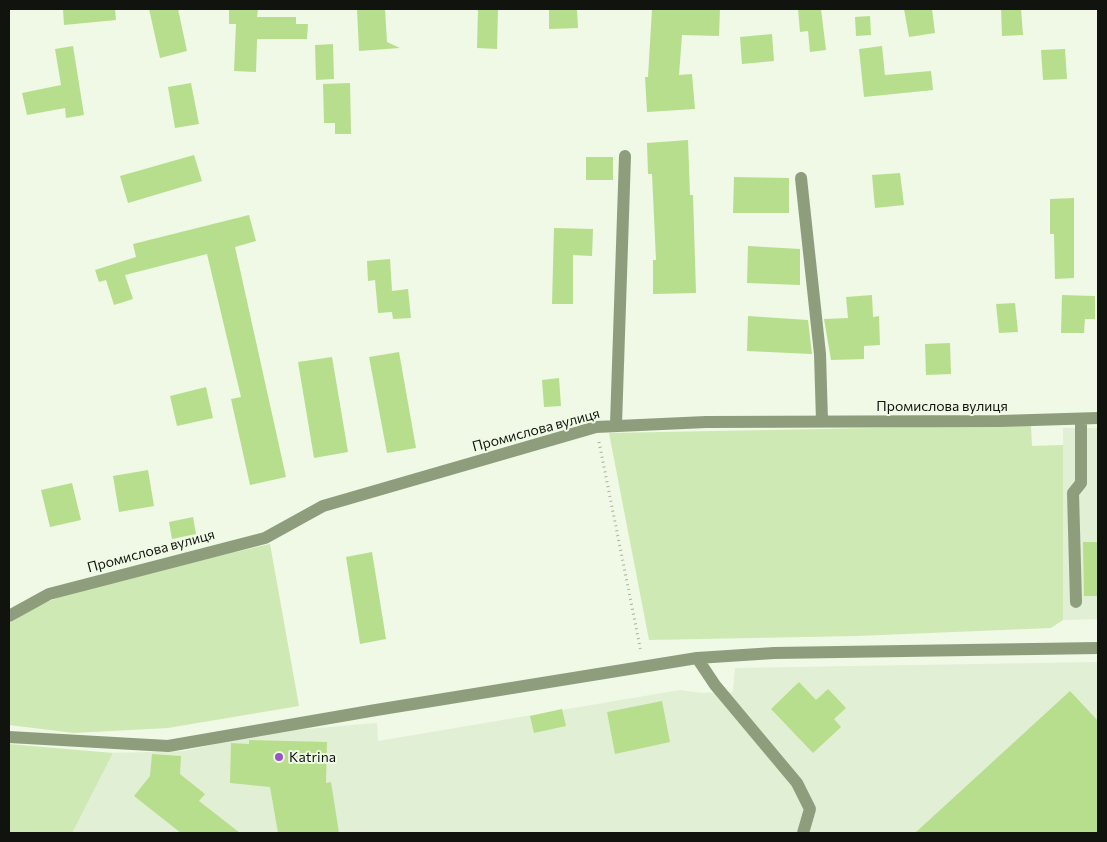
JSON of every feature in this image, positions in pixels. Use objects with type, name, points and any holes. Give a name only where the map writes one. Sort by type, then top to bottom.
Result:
[{"type":"street","points":[[616,424],[625,156]]},
{"type":"street","points":[[801,178],[820,354],[822,422]]},
{"type":"street","name":"Промислова вулиця","points":[[9,616],[49,594],[265,538],[324,506],[596,427],[616,424],[1098,418]]},
{"type":"street","points":[[1076,602],[1073,493],[1081,483],[1081,419]]},
{"type":"street","points":[[9,738],[168,746],[697,658],[774,653],[1098,648]]},
{"type":"street","points":[[697,658],[715,685],[797,783],[810,809],[803,833]]},
{"type":"path","points":[[596,427],[644,667]]},
{"type":"shaded area","points":[[1063,428],[1098,428],[1098,619],[1063,620]]},
{"type":"shaded area","points":[[1098,662],[1098,833],[71,833],[113,753],[185,751],[260,733],[377,723],[378,741],[680,690],[701,693],[733,692],[735,668]]},
{"type":"green space","points":[[1031,425],[1032,446],[1063,445],[1063,620],[1051,628],[857,636],[649,640],[609,433]]},
{"type":"green space","points":[[270,544],[299,706],[168,728],[74,733],[9,725],[9,623],[30,608],[60,597],[166,568]]},
{"type":"green space","points":[[9,744],[113,753],[72,833],[9,833]]},
{"type":"building","points":[[63,9],[115,9],[116,20],[64,25]]},
{"type":"building","points":[[149,9],[178,9],[187,51],[160,58]]},
{"type":"building","points":[[229,9],[258,9],[257,17],[296,17],[296,24],[308,24],[307,39],[257,39],[256,72],[234,71],[236,24],[229,24]]},
{"type":"building","points":[[357,9],[385,9],[387,42],[400,48],[359,51]]},
{"type":"building","points":[[478,9],[498,9],[497,49],[477,48]]},
{"type":"building","points":[[549,9],[577,9],[578,28],[549,29]]},
{"type":"building","points":[[652,9],[720,9],[719,36],[682,35],[679,75],[692,74],[695,109],[647,112],[645,77],[648,77]]},
{"type":"building","points":[[798,9],[821,9],[826,50],[810,52],[808,31],[800,32]]},
{"type":"building","points":[[904,9],[932,9],[935,33],[909,37]]},
{"type":"building","points":[[1001,9],[1021,9],[1023,35],[1002,36]]},
{"type":"building","points":[[870,16],[871,35],[856,36],[855,17]]},
{"type":"building","points":[[772,34],[774,61],[742,64],[740,37]]},
{"type":"building","points":[[333,44],[334,79],[316,80],[315,45]]},
{"type":"building","points":[[73,46],[84,115],[66,118],[65,108],[27,115],[22,93],[61,85],[55,49]]},
{"type":"building","points":[[882,46],[885,75],[931,71],[933,90],[864,97],[859,49]]},
{"type":"building","points":[[1065,49],[1067,79],[1043,80],[1041,50]]},
{"type":"building","points":[[191,83],[199,124],[175,128],[168,87]]},
{"type":"building","points":[[350,83],[351,134],[335,134],[335,123],[324,123],[323,84]]},
{"type":"building","points":[[688,140],[690,195],[693,195],[696,293],[653,294],[653,260],[656,260],[652,174],[648,174],[647,143]]},
{"type":"building","points":[[194,155],[202,181],[128,203],[120,176]]},
{"type":"building","points":[[586,157],[613,157],[613,180],[586,180]]},
{"type":"building","points":[[900,173],[904,205],[875,208],[872,175]]},
{"type":"building","points":[[734,177],[789,178],[789,213],[733,213]]},
{"type":"building","points":[[1074,198],[1074,278],[1055,279],[1054,234],[1050,234],[1050,199]]},
{"type":"building","points":[[249,215],[256,241],[235,247],[286,477],[250,485],[231,399],[241,397],[207,254],[125,275],[133,299],[114,305],[106,280],[99,282],[95,270],[136,257],[133,244]]},
{"type":"building","points":[[554,228],[593,229],[592,256],[573,255],[573,304],[552,304]]},
{"type":"building","points":[[748,246],[800,249],[800,285],[747,283]]},
{"type":"building","points":[[390,259],[392,291],[408,289],[411,318],[393,319],[392,312],[378,313],[375,280],[368,281],[367,261]]},
{"type":"building","points":[[872,295],[873,317],[879,316],[880,345],[864,346],[864,359],[831,360],[824,319],[848,318],[846,297]]},
{"type":"building","points":[[1062,295],[1095,296],[1095,319],[1085,319],[1084,333],[1061,333]]},
{"type":"building","points":[[1015,303],[1018,332],[999,333],[996,304]]},
{"type":"building","points":[[748,316],[808,320],[812,354],[747,351]]},
{"type":"building","points":[[950,343],[951,374],[926,375],[925,344]]},
{"type":"building","points":[[399,352],[416,448],[387,453],[369,357]]},
{"type":"building","points":[[332,357],[348,452],[314,458],[298,362]]},
{"type":"building","points":[[559,378],[561,406],[544,407],[542,380]]},
{"type":"building","points":[[206,387],[213,418],[177,426],[170,396]]},
{"type":"building","points":[[148,470],[154,506],[119,512],[113,476]]},
{"type":"building","points":[[72,483],[81,520],[50,527],[41,490]]},
{"type":"building","points":[[193,517],[196,534],[172,539],[169,522]]},
{"type":"building","points":[[1083,542],[1098,542],[1098,596],[1084,596]]},
{"type":"building","points":[[372,552],[386,639],[360,644],[346,557]]},
{"type":"building","points":[[799,682],[816,700],[828,689],[846,708],[834,719],[841,727],[813,753],[771,709]]},
{"type":"building","points":[[1070,691],[1098,721],[1098,833],[915,833]]},
{"type":"building","points":[[662,701],[670,742],[615,754],[607,712]]},
{"type":"building","points":[[562,709],[566,726],[534,733],[530,716]]},
{"type":"building","points":[[249,740],[327,742],[326,783],[331,782],[339,833],[278,833],[270,787],[230,783],[231,743],[249,744]]},
{"type":"building","points":[[152,754],[181,756],[180,774],[205,794],[199,801],[240,833],[181,833],[134,796],[150,776]]},
{"type":"place","name":"Katrina","points":[[279,757]]}]
